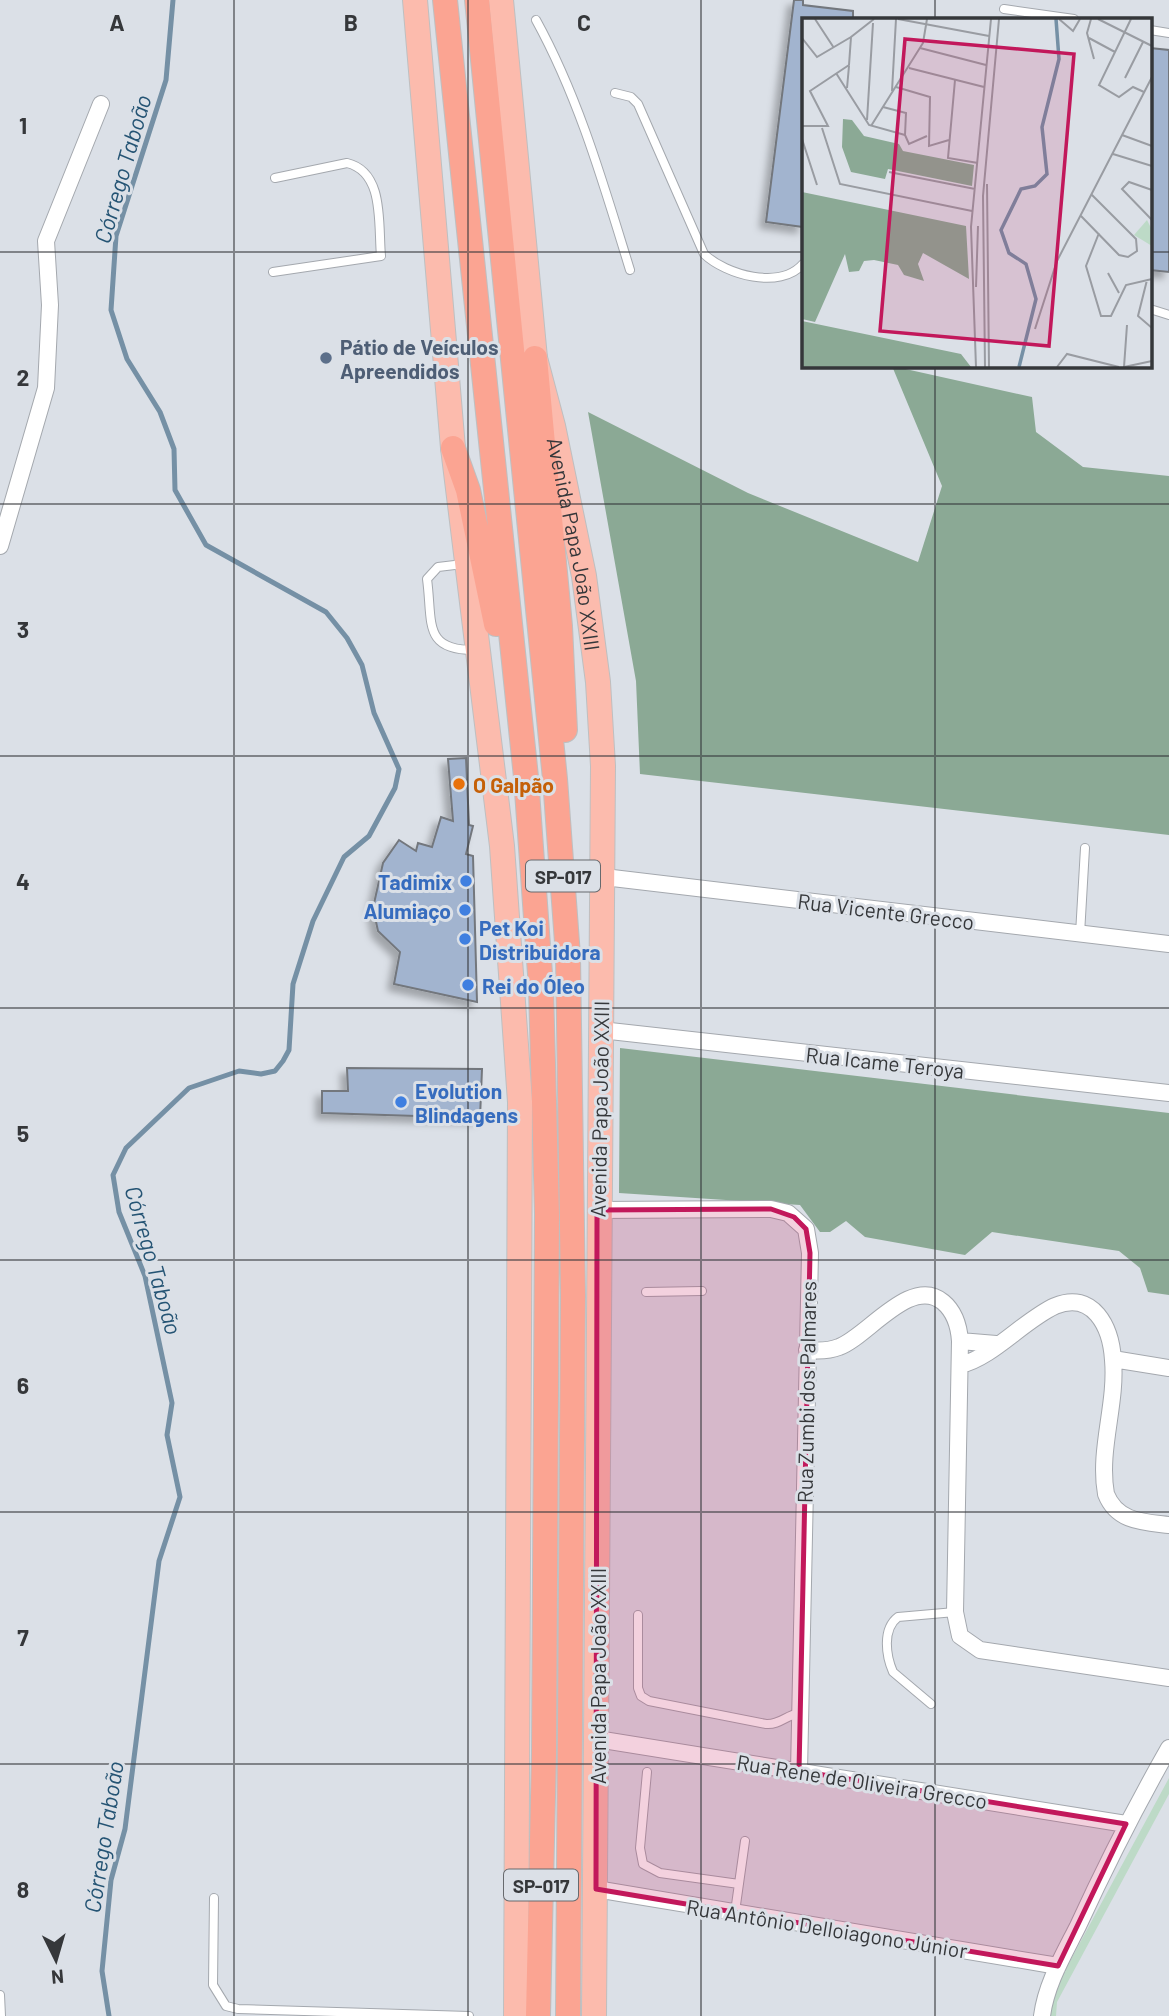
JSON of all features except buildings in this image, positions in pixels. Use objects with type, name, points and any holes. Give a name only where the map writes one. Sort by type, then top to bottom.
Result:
[{"type":"highway","name":"SP-017","points":[[445,0],[526,777],[541,988],[545,1118],[544,1753],[538,2016]]},
{"type":"highway","name":"Avenida Papa João XXIII","points":[[477,0],[555,779],[568,956],[573,1127],[568,2016]]},
{"type":"highway","points":[[535,358],[564,686],[565,727],[555,779]]},
{"type":"highway","points":[[453,448],[468,490],[496,626],[508,704],[526,777]]},
{"type":"main road","points":[[415,0],[453,448],[502,846],[520,1102],[516,2016]]},
{"type":"main road","name":"Avenida Papa João XXIII","points":[[501,0],[535,358],[554,426],[592,625],[602,754],[604,877],[597,1210],[594,2016]]},
{"type":"street","points":[[0,546],[46,388],[50,305],[46,241],[101,104]]},
{"type":"street","name":"Rua Vicente Grecco","points":[[604,877],[1169,944]]},
{"type":"street","name":"Rua Icame Teroya","points":[[601,1030],[1169,1093]]},
{"type":"street","name":"Rua Zumbi dos Palmares","points":[[597,1210],[771,1209],[794,1217],[806,1229],[810,1253],[799,1771]]},
{"type":"street","points":[[807,1350],[840,1347],[902,1302],[925,1295],[936,1297],[951,1310],[960,1341],[955,1612],[960,1636],[980,1650],[1169,1678]]},
{"type":"street","points":[[960,1365],[978,1359],[996,1344],[1054,1307],[1077,1301],[1089,1304],[1096,1311],[1113,1359],[1106,1494],[1124,1517],[1169,1525]]},
{"type":"street","points":[[960,1341],[996,1344]]},
{"type":"street","points":[[1113,1359],[1169,1368]]},
{"type":"street","name":"Rua Rene de Oliveira Grecco","points":[[597,1739],[1126,1824]]},
{"type":"street","points":[[1042,2016],[1045,1999],[1058,1966],[1126,1824],[1169,1748]]},
{"type":"street","name":"Rua Antônio Delloiagono Júnior","points":[[596,1889],[1058,1966]]},
{"type":"lane","points":[[1004,9],[1067,18]]},
{"type":"lane","points":[[536,20],[573,101],[630,270]]},
{"type":"lane","points":[[615,93],[631,97],[638,104],[704,254],[717,267],[734,274],[769,277],[797,270],[802,265]]},
{"type":"lane","points":[[273,272],[381,257],[374,186],[357,166],[346,163],[275,177]]},
{"type":"lane","points":[[1152,310],[1169,315]]},
{"type":"lane","points":[[466,564],[438,567],[427,579],[435,636],[440,645],[457,651],[476,650]]},
{"type":"lane","points":[[1080,934],[1085,848]]},
{"type":"lane","points":[[646,1292],[702,1291]]},
{"type":"lane","points":[[931,1704],[893,1672],[888,1627],[898,1617],[955,1612]]},
{"type":"lane","points":[[639,1615],[638,1688],[641,1696],[649,1701],[766,1724],[778,1724],[792,1714],[800,1713]]},
{"type":"lane","points":[[647,1772],[640,1847],[643,1864],[660,1873],[739,1884]]},
{"type":"lane","points":[[735,1912],[745,1841]]},
{"type":"lane","points":[[214,1898],[213,1985],[226,2006],[238,2009],[469,2016]]},
{"type":"lane","points":[[0,1995],[1,2016]]},
{"type":"highlighted area","points":[[771,1209],[794,1217],[806,1229],[810,1253],[799,1771],[1126,1824],[1058,1966],[596,1889],[597,1210]]},
{"type":"green space","points":[[893,368],[1032,397],[1036,432],[1083,467],[1169,476],[1169,835],[640,774],[636,681],[588,412],[748,493],[918,562],[942,486]]},
{"type":"green space","points":[[620,1048],[1169,1113],[1169,1295],[1148,1292],[1140,1268],[1119,1251],[992,1232],[965,1255],[865,1237],[846,1221],[830,1232],[820,1232],[800,1205],[619,1193]]},
{"type":"green space","points":[[1169,1778],[1169,1794],[1057,2002],[1056,2016],[1049,2016],[1049,2000]]},
{"type":"waterway","name":"Córrego Taboão","points":[[109,2016],[102,1971],[111,1880],[125,1829],[159,1561],[180,1497],[167,1435],[172,1403],[145,1276],[119,1212],[113,1175],[126,1148],[189,1088],[239,1071],[261,1074],[275,1071],[283,1061],[289,1050],[293,984],[313,921],[344,857],[369,836],[395,788],[399,769],[374,713],[362,665],[347,638],[326,612],[206,545],[175,490],[174,449],[160,412],[127,359],[111,310],[116,236],[166,80],[173,0]]},
{"type":"place","name":"Pátio de Veículos Apreendidos","points":[[326,358]]},
{"type":"place","name":"O Galpão","points":[[459,784]]},
{"type":"place","name":"Tadimix","points":[[466,881]]},
{"type":"place","name":"Alumiaço","points":[[465,910]]},
{"type":"place","name":"Pet Koi Distribuidora","points":[[465,939]]},
{"type":"place","name":"Rei do Óleo","points":[[468,985]]},
{"type":"place","name":"Evolution Blindagens","points":[[401,1102]]}]
